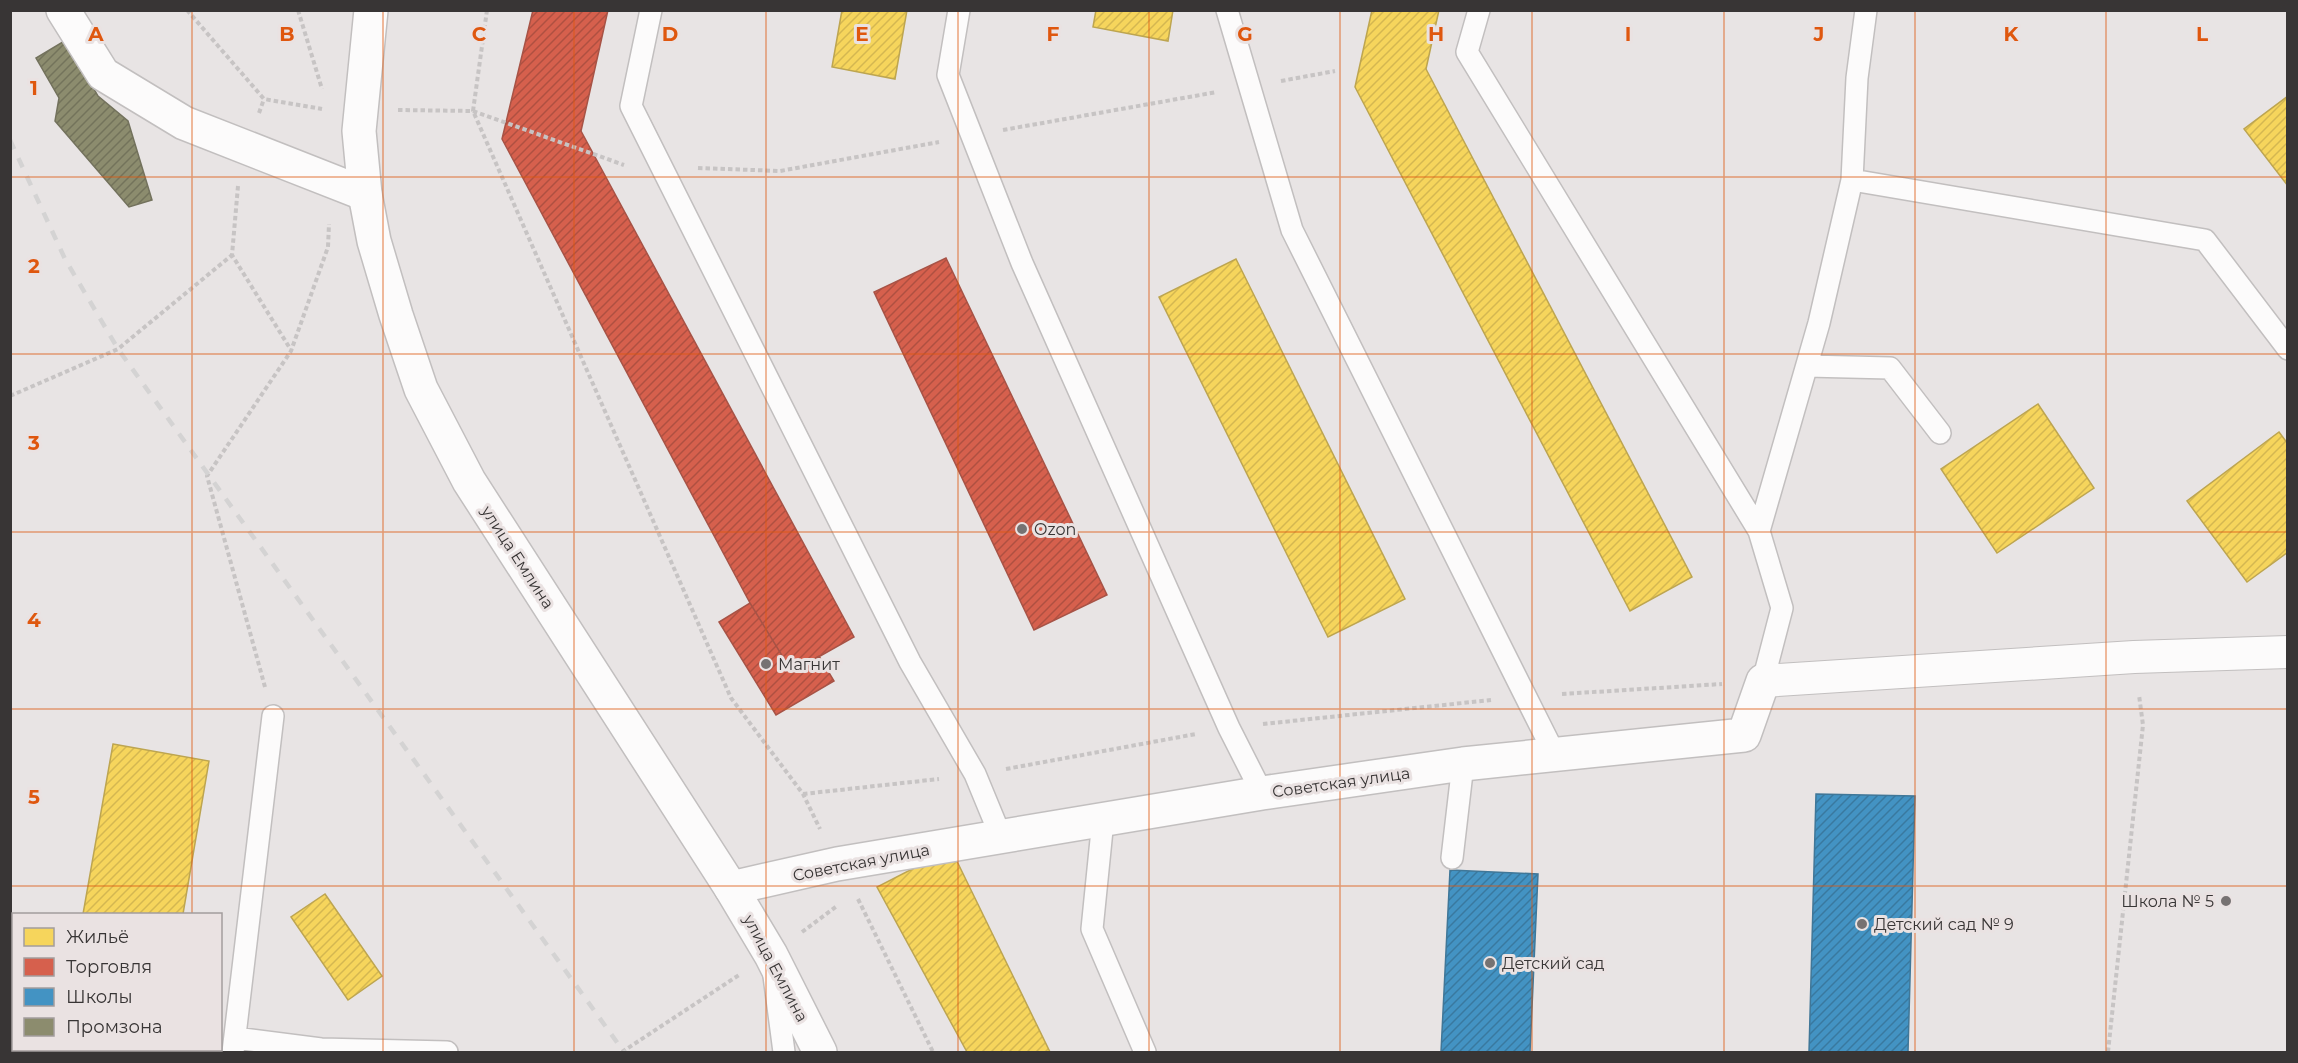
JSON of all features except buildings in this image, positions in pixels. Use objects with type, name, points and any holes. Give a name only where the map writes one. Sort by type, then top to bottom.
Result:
[{"type":"street","points":[[63,10],[103,74],[184,123],[365,194]]},
{"type":"street","name":"улица Емлина","points":[[371,10],[359,131],[365,194],[374,241],[421,389],[464,471],[731,888],[771,955],[820,1053]]},
{"type":"street","points":[[1763,681],[2134,657],[2288,652]]},
{"type":"street","name":"Советская улица","points":[[731,888],[837,864],[1262,793],[1463,765],[1744,735],[1763,681]]},
{"type":"lane","points":[[651,10],[631,106],[910,662],[975,774],[1001,837]]},
{"type":"lane","points":[[959,10],[948,75],[1022,263],[1229,728],[1262,793]]},
{"type":"lane","points":[[1227,10],[1292,230],[1555,755]]},
{"type":"lane","name":"Советская улица","points":[[1479,10],[1467,52],[1759,531],[1782,608],[1763,681]]},
{"type":"lane","points":[[1759,531],[1807,366],[1852,180],[1857,78],[1866,10]]},
{"type":"lane","points":[[1852,180],[2205,240],[2288,349]]},
{"type":"lane","points":[[1807,366],[1890,368],[1940,433]]},
{"type":"lane","points":[[273,716],[234,1046],[321,1051],[447,1053]]},
{"type":"lane","points":[[1452,858],[1463,765]]},
{"type":"lane","points":[[1103,820],[1092,929],[1145,1053]]},
{"type":"lane","points":[[771,955],[784,1053]]},
{"type":"path","points":[[187,10],[264,99],[329,110],[472,111],[630,167]]},
{"type":"path","points":[[487,10],[472,111],[731,698],[803,794],[837,864],[855,892],[933,1053]]},
{"type":"path","points":[[264,99],[240,166],[232,255],[291,351]]},
{"type":"path","points":[[273,716],[207,476],[291,351],[327,247]]},
{"type":"path","points":[[10,396],[118,349],[232,255]]},
{"type":"path","points":[[2108,1053],[2143,725],[2134,657]]},
{"type":"path","points":[[803,794],[975,774],[1229,728],[1526,696],[1763,681]]},
{"type":"railway","points":[[10,140],[65,259],[118,349],[624,1052]]},
{"type":"place","name":"Ozon","points":[[1022,529]]},
{"type":"place","name":"Магнит","points":[[766,664]]},
{"type":"place","name":"Школа № 5","points":[[2226,901]]},
{"type":"place","name":"Детский сад № 9","points":[[1862,924]]},
{"type":"place","name":"Детский сад","points":[[1490,963]]}]
